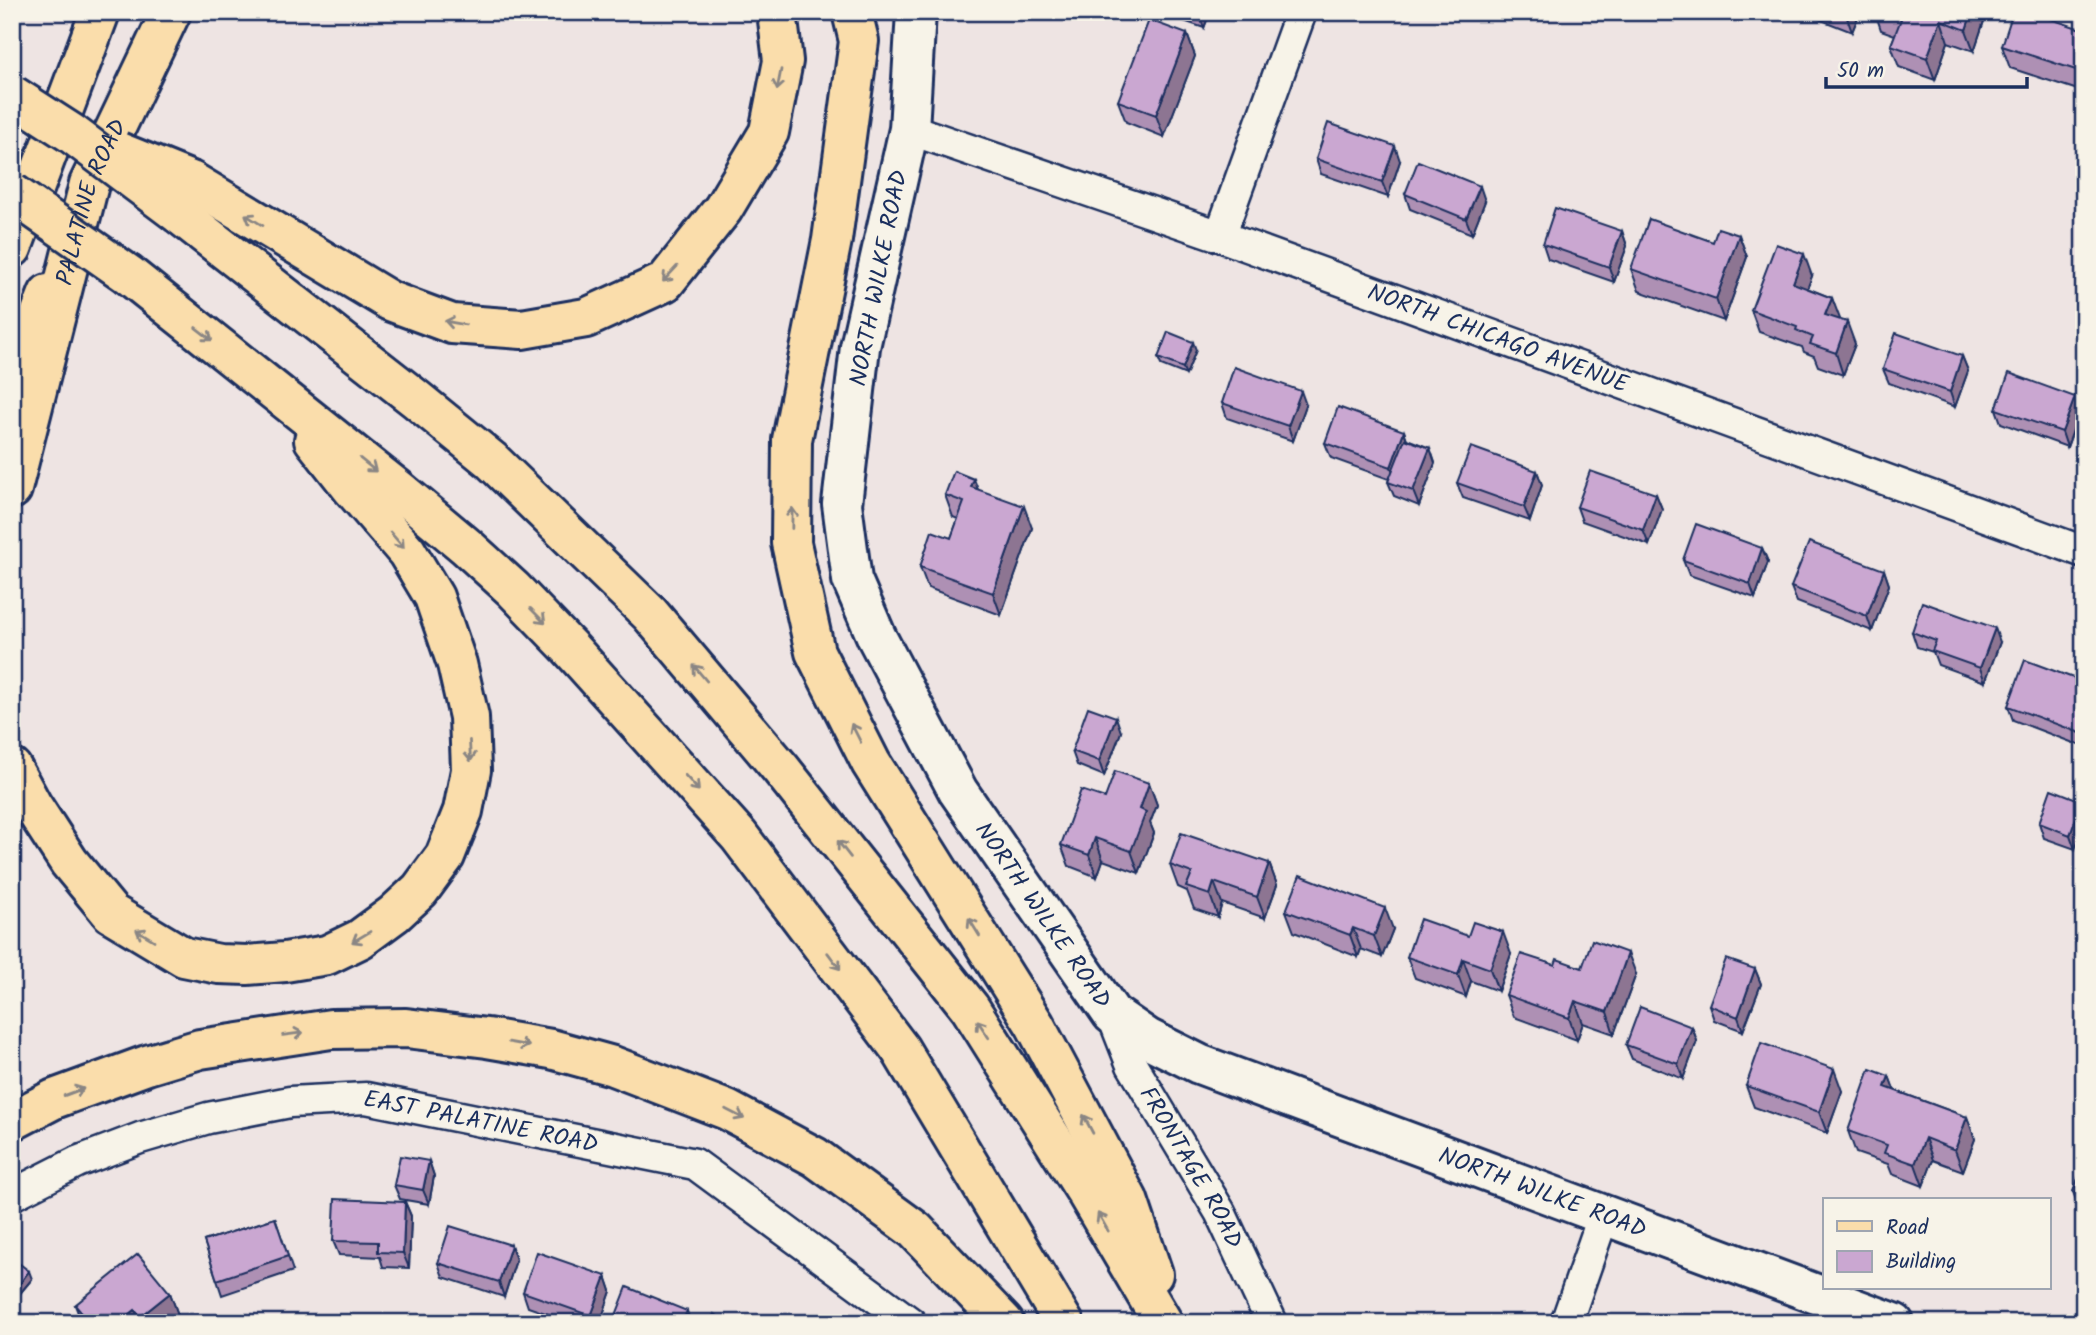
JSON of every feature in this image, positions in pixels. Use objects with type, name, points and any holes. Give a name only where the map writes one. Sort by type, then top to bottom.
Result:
[{"type":"main road","points":[[58,144],[86,12]]},
{"type":"main road","name":"PALATINE ROAD","points":[[12,248],[58,144],[100,12]]},
{"type":"main road","name":"PALATINE ROAD","points":[[12,387],[156,12]]},
{"type":"main road","points":[[12,489],[89,184],[171,12]]},
{"type":"main road","points":[[12,95],[58,144],[185,197],[390,301],[452,324],[522,329],[586,318],[665,282],[723,209],[769,132],[783,61],[777,12]]},
{"type":"main road","points":[[852,12],[859,41],[834,226],[793,440],[791,543],[815,652],[871,763],[1035,1025],[1116,1177],[1128,1200],[1170,1323]]},
{"type":"main road","points":[[12,193],[140,283],[409,498],[513,589],[569,647],[739,836],[900,1049],[1064,1323]]},
{"type":"main road","points":[[185,197],[416,399],[491,460],[650,614],[781,769],[970,1008],[1086,1192],[1163,1323]]},
{"type":"main road","points":[[12,217],[140,283]]},
{"type":"main road","points":[[12,768],[32,806],[69,862],[111,913],[184,957],[219,964],[247,965],[327,955],[360,939],[394,914],[420,890],[445,856],[463,811],[471,770],[469,717],[457,664],[434,597],[407,552],[351,488],[277,391]]},
{"type":"main road","points":[[12,1121],[54,1099],[200,1049],[331,1029],[406,1028],[551,1049],[613,1066],[727,1110],[816,1157],[915,1230],[1004,1323]]},
{"type":"street","name":"NORTH WILKE ROAD","points":[[916,12],[909,129],[860,347],[842,504],[852,580],[877,638],[958,791],[1112,1014],[1147,1038],[1199,1064],[1894,1323]]},
{"type":"street","points":[[1220,236],[1301,12]]},
{"type":"street","name":"NORTH CHICAGO AVENUE","points":[[909,129],[1220,236],[2084,552]]},
{"type":"street","name":"FRONTAGE ROAD","points":[[1112,1014],[1132,1065],[1220,1212],[1272,1323]]},
{"type":"street","name":"EAST PALATINE ROAD","points":[[12,1195],[77,1162],[140,1138],[208,1118],[290,1102],[366,1098],[695,1164],[911,1323]]},
{"type":"street","points":[[1566,1323],[1604,1214]]},
{"type":"building","points":[[1883,12],[1972,12],[1966,30],[1941,20],[1927,58],[1891,45],[1901,19]]},
{"type":"building","points":[[2013,12],[2030,12],[2084,30],[2082,72],[2002,46]]},
{"type":"building","points":[[1149,20],[1187,34],[1156,115],[1118,101]]},
{"type":"building","points":[[1328,123],[1395,146],[1382,182],[1316,159]]},
{"type":"building","points":[[1418,161],[1480,186],[1466,219],[1405,194]]},
{"type":"building","points":[[1555,208],[1622,231],[1609,267],[1543,244]]},
{"type":"building","points":[[1649,219],[1713,242],[1718,228],[1739,235],[1716,299],[1631,269]]},
{"type":"building","points":[[1776,244],[1804,254],[1793,283],[1832,298],[1825,315],[1847,322],[1836,353],[1810,344],[1813,337],[1796,330],[1797,327],[1751,310]]},
{"type":"building","points":[[1168,332],[1193,342],[1183,368],[1158,358]]},
{"type":"building","points":[[1896,333],[1962,356],[1950,392],[1883,369]]},
{"type":"building","points":[[1234,367],[1301,391],[1288,426],[1222,403]]},
{"type":"building","points":[[2009,373],[2075,397],[2062,432],[1996,409]]},
{"type":"building","points":[[1338,407],[1404,431],[1391,467],[1325,443]]},
{"type":"building","points":[[1405,439],[1430,448],[1413,491],[1388,482]]},
{"type":"building","points":[[1471,447],[1537,471],[1524,507],[1457,483]]},
{"type":"building","points":[[954,471],[974,479],[971,487],[1024,506],[993,593],[920,567],[932,531],[951,538],[964,502],[945,495]]},
{"type":"building","points":[[1590,471],[1656,494],[1643,530],[1577,507]]},
{"type":"building","points":[[1696,524],[1762,548],[1750,584],[1683,560]]},
{"type":"building","points":[[1809,542],[1884,570],[1867,616],[1791,587]]},
{"type":"building","points":[[1922,602],[1995,628],[1980,668],[1932,651],[1936,641],[1912,632]]},
{"type":"building","points":[[2025,660],[2084,682],[2083,734],[2008,706]]},
{"type":"building","points":[[1088,707],[1116,717],[1099,761],[1072,751]]},
{"type":"building","points":[[1115,771],[1149,783],[1140,809],[1146,812],[1131,851],[1095,838],[1089,855],[1061,845],[1081,790],[1105,798]]},
{"type":"building","points":[[2051,789],[2082,801],[2070,835],[2039,823]]},
{"type":"building","points":[[1181,833],[1269,863],[1257,897],[1214,882],[1210,895],[1186,887],[1192,873],[1170,865]]},
{"type":"building","points":[[1300,875],[1385,908],[1374,936],[1353,928],[1350,935],[1286,911]]},
{"type":"building","points":[[1420,919],[1468,936],[1473,922],[1503,932],[1490,969],[1463,959],[1458,975],[1407,957]]},
{"type":"building","points":[[1592,940],[1628,953],[1607,1012],[1575,1001],[1569,1018],[1506,995],[1521,954],[1555,965],[1557,959],[1582,968]]},
{"type":"building","points":[[1726,959],[1755,969],[1738,1017],[1709,1005]]},
{"type":"building","points":[[1640,1007],[1692,1027],[1678,1064],[1626,1045]]},
{"type":"building","points":[[1761,1043],[1834,1069],[1819,1112],[1746,1086]]},
{"type":"building","points":[[1870,1069],[1889,1076],[1885,1087],[1967,1117],[1955,1150],[1925,1138],[1915,1164],[1884,1153],[1887,1145],[1848,1131]]},
{"type":"building","points":[[400,1156],[429,1161],[423,1190],[394,1185]]},
{"type":"building","points":[[2084,1163],[2084,1195],[2073,1192]]},
{"type":"building","points":[[335,1199],[405,1202],[403,1253],[378,1252],[378,1242],[333,1241]]},
{"type":"building","points":[[275,1218],[288,1256],[217,1280],[204,1241]]},
{"type":"building","points":[[450,1226],[511,1245],[499,1282],[438,1263]]},
{"type":"building","points":[[537,1252],[606,1276],[591,1316],[523,1292]]},
{"type":"building","points":[[138,1254],[170,1293],[140,1317],[135,1310],[119,1323],[90,1323],[75,1305]]},
{"type":"building","points":[[12,1258],[29,1271],[15,1290],[12,1288]]},
{"type":"building","points":[[627,1287],[687,1311],[682,1323],[613,1323]]},
{"type":"building","points":[[714,1314],[728,1323],[709,1323]]}]
